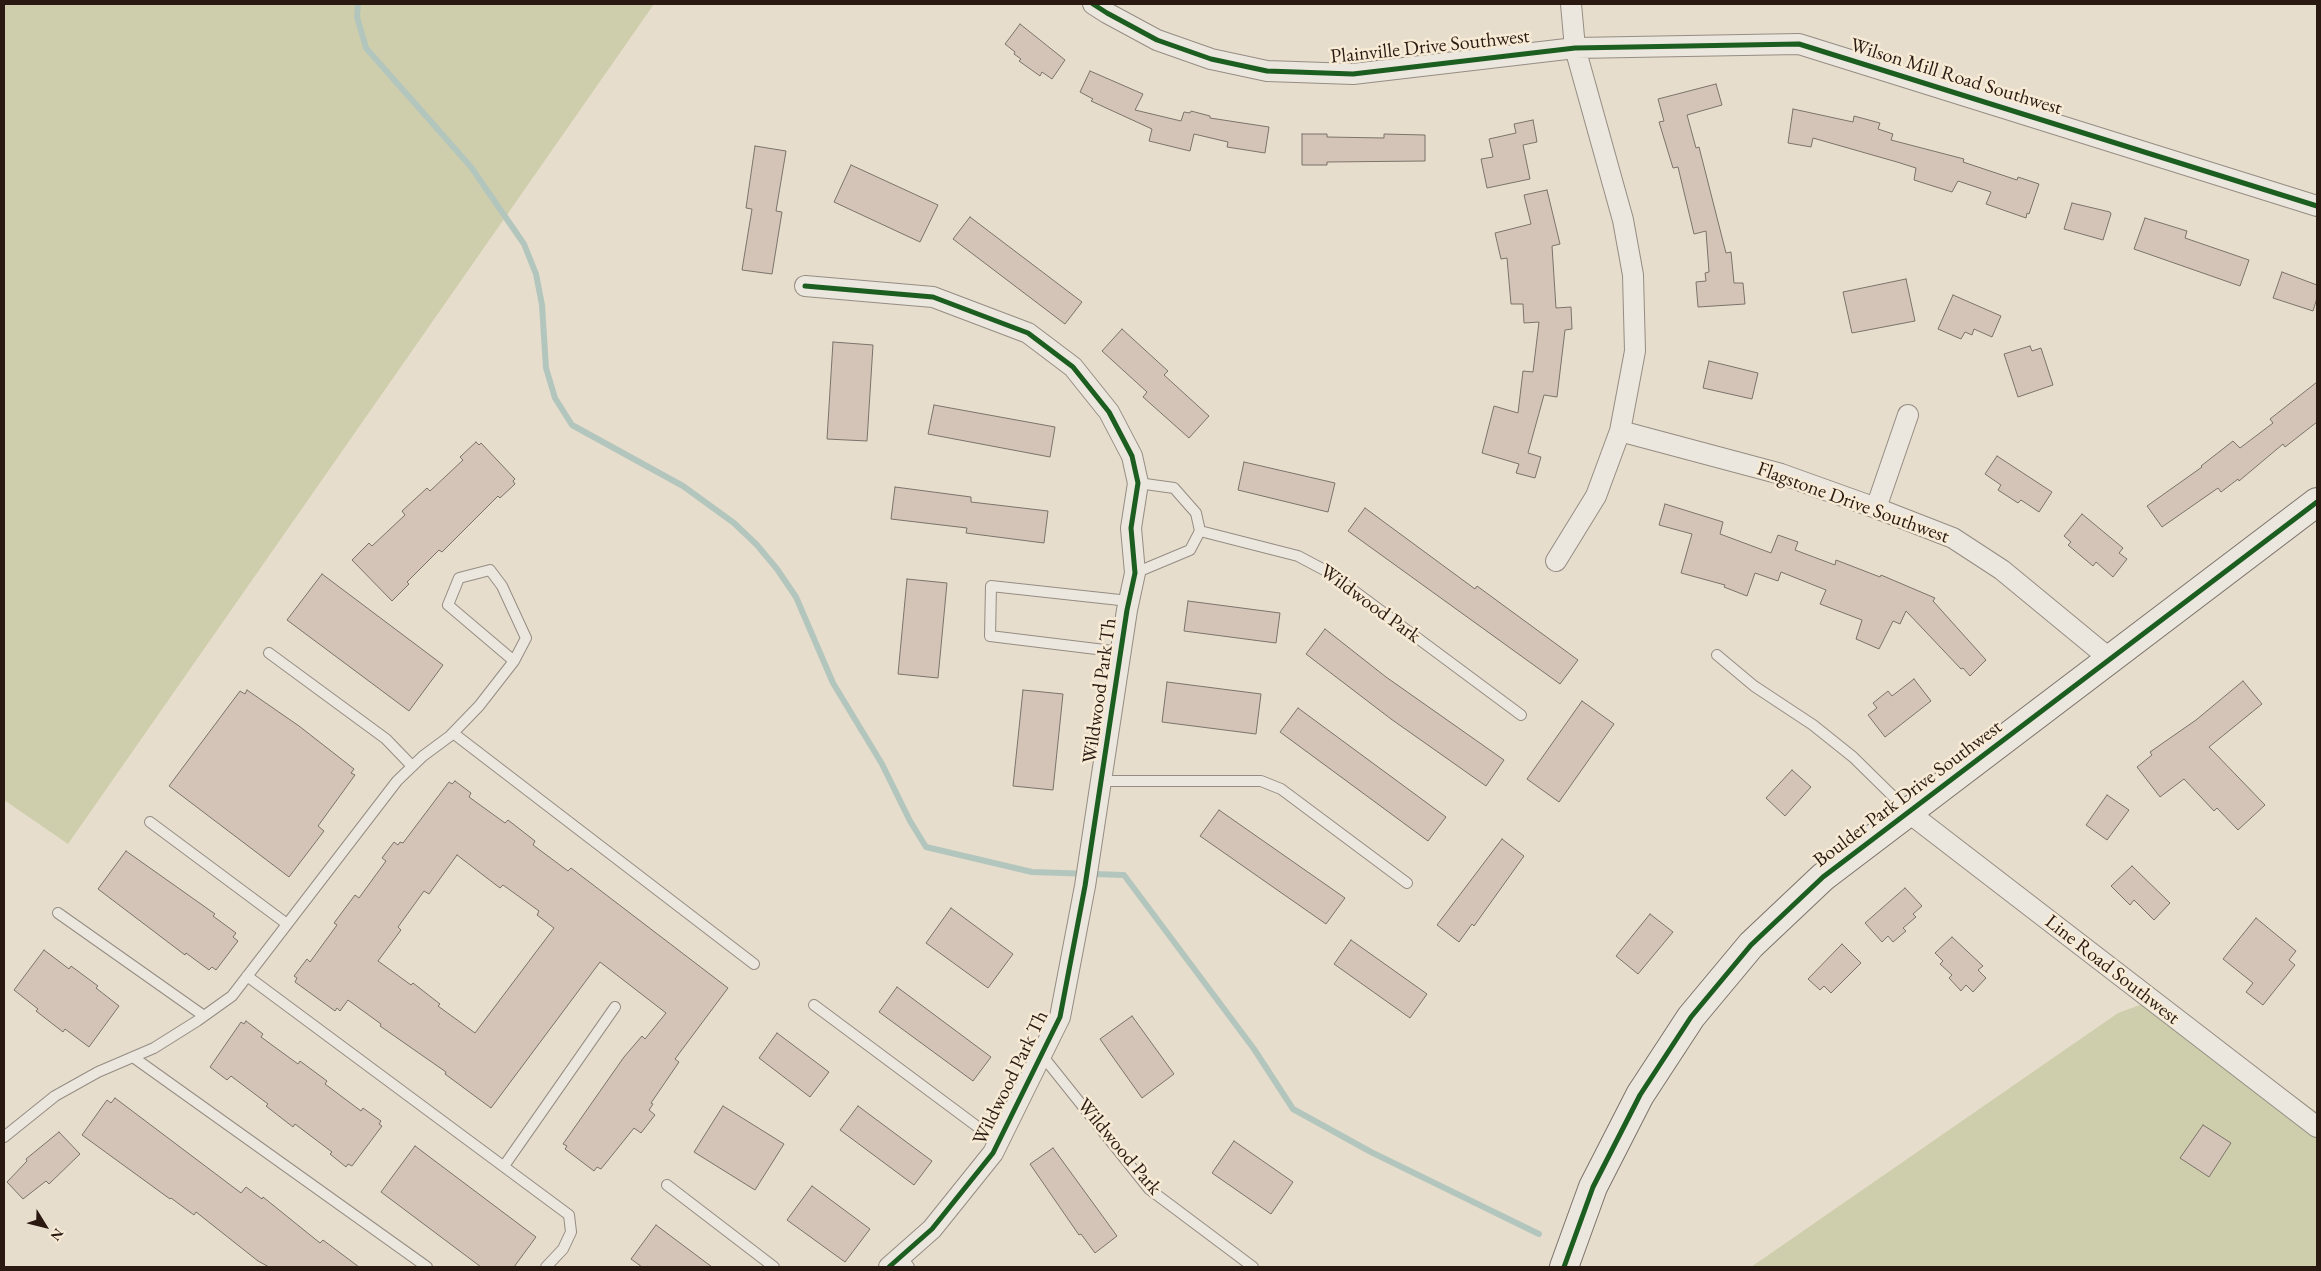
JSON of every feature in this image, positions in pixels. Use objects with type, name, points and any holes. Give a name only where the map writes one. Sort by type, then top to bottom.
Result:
[{"type":"street","name":"Plainville Drive Southwest","points":[[1093,4],[1107,14],[1157,40],[1211,59],[1267,71],[1353,74],[1575,48]]},
{"type":"street","points":[[1556,561],[1596,496],[1620,431],[1635,351],[1633,275],[1623,220],[1575,48],[1571,4]]},
{"type":"street","name":"Wilson Mill Road Southwest","points":[[1575,48],[1799,44],[2317,206]]},
{"type":"street","name":"Wildwood Park Th","points":[[805,286],[933,297],[1028,333],[1073,366],[1109,412],[1132,456],[1138,483],[1131,528],[1135,573],[1129,601],[1085,886],[1060,1017],[993,1153],[932,1229],[900,1264]]},
{"type":"street","points":[[1876,508],[1908,416]]},
{"type":"street","name":"Flagstone Drive Southwest","points":[[1620,431],[1781,474],[1953,538],[2002,570],[2110,660]]},
{"type":"street","name":"Boulder Park Drive Southwest","points":[[1564,1267],[1593,1187],[1640,1094],[1691,1017],[1751,945],[1823,877],[2317,502]]},
{"type":"street","name":"Line Road Southwest","points":[[1908,812],[2317,1127]]},
{"type":"lane","points":[[1135,573],[1190,550],[1200,531],[1196,513],[1174,488],[1138,483]]},
{"type":"lane","name":"Wildwood Park","points":[[1200,531],[1298,556],[1330,573],[1522,715]]},
{"type":"lane","points":[[4,1137],[55,1096],[98,1072],[154,1048],[232,996],[397,780],[453,733],[479,706],[514,661],[526,638],[502,586],[490,570],[459,578],[448,605],[514,661]]},
{"type":"lane","points":[[1121,652],[990,636],[990,586],[1129,601]]},
{"type":"lane","points":[[269,653],[386,739],[412,766]]},
{"type":"lane","points":[[1717,654],[1754,686],[1813,725],[1846,752],[1908,812]]},
{"type":"lane","points":[[453,733],[754,964]]},
{"type":"lane","points":[[1101,781],[1261,781],[1281,789],[1407,883]]},
{"type":"lane","points":[[150,822],[287,924]]},
{"type":"lane","points":[[58,913],[204,1016]]},
{"type":"lane","points":[[247,976],[569,1215],[571,1232],[563,1249],[546,1267]]},
{"type":"lane","points":[[814,1005],[998,1142]]},
{"type":"lane","points":[[504,1166],[615,1006]]},
{"type":"lane","name":"Wildwood Park","points":[[1041,1054],[1149,1189],[1253,1267]]},
{"type":"lane","points":[[133,1057],[427,1267]]},
{"type":"lane","points":[[667,1185],[774,1267]]},
{"type":"green space","points":[[4,4],[654,4],[68,844],[4,800]]},
{"type":"green space","points":[[2159,998],[2317,1112],[2317,1267],[1751,1267],[2118,1013]]},
{"type":"building","points":[[1020,24],[1065,60],[1052,79],[1042,72],[1040,76],[1019,61],[1021,59],[1005,44]]},
{"type":"building","points":[[1090,71],[1143,94],[1135,110],[1181,121],[1184,112],[1190,113],[1191,111],[1210,116],[1210,118],[1269,127],[1265,153],[1227,147],[1228,142],[1194,134],[1190,151],[1149,141],[1152,129],[1091,101],[1093,99],[1080,92]]},
{"type":"building","points":[[1716,84],[1722,105],[1687,115],[1696,148],[1699,147],[1726,253],[1731,252],[1734,283],[1743,283],[1745,304],[1698,307],[1696,282],[1706,281],[1705,273],[1709,272],[1706,231],[1694,234],[1678,167],[1673,168],[1659,122],[1664,121],[1658,99]]},
{"type":"building","points":[[1793,109],[1853,122],[1854,116],[1880,123],[1878,129],[1893,134],[1891,140],[1964,159],[1963,162],[2017,180],[2018,177],[2039,184],[2029,214],[2027,213],[2026,218],[1986,204],[1991,192],[1958,181],[1952,192],[1914,180],[1916,168],[1897,162],[1813,138],[1811,147],[1788,143]]},
{"type":"building","points":[[1533,120],[1537,142],[1523,145],[1530,179],[1487,188],[1481,159],[1493,157],[1489,139],[1516,133],[1514,124]]},
{"type":"building","points":[[1302,134],[1327,134],[1327,137],[1384,138],[1384,134],[1425,135],[1425,161],[1327,162],[1327,165],[1302,165]]},
{"type":"building","points":[[755,146],[786,151],[776,211],[782,212],[772,274],[742,270],[752,209],[746,208]]},
{"type":"building","points":[[851,165],[938,205],[920,242],[834,202]]},
{"type":"building","points":[[1547,190],[1560,244],[1552,246],[1556,308],[1571,307],[1572,329],[1565,330],[1557,397],[1544,395],[1528,453],[1541,457],[1535,478],[1516,473],[1519,464],[1482,453],[1494,406],[1518,413],[1523,371],[1533,372],[1539,322],[1524,323],[1523,304],[1511,304],[1507,258],[1501,259],[1495,233],[1531,224],[1524,195]]},
{"type":"building","points":[[2072,203],[2110,212],[2103,240],[2064,229]]},
{"type":"building","points":[[970,217],[1082,302],[1065,324],[953,239]]},
{"type":"building","points":[[2145,218],[2187,231],[2185,238],[2249,260],[2240,286],[2134,249]]},
{"type":"building","points":[[2282,272],[2317,285],[2317,298],[2313,311],[2273,298]]},
{"type":"building","points":[[1906,279],[1915,321],[1852,333],[1843,292]]},
{"type":"building","points":[[1953,295],[2001,316],[1992,337],[1974,329],[1972,335],[1965,332],[1961,339],[1938,329]]},
{"type":"building","points":[[1122,329],[1168,371],[1164,375],[1209,416],[1189,438],[1143,397],[1147,392],[1102,351]]},
{"type":"building","points":[[833,342],[873,345],[867,441],[827,439]]},
{"type":"building","points":[[2030,346],[2032,351],[2041,348],[2053,385],[2018,397],[2004,354]]},
{"type":"building","points":[[1709,361],[1758,373],[1752,399],[1703,388]]},
{"type":"building","points":[[2317,382],[2317,422],[2285,447],[2283,444],[2239,481],[2238,479],[2221,492],[2218,488],[2162,527],[2147,506],[2202,467],[2233,441],[2240,448],[2273,423],[2270,419]]},
{"type":"building","points":[[934,405],[1055,427],[1050,457],[928,434]]},
{"type":"building","points":[[476,442],[479,445],[481,443],[515,479],[513,481],[515,484],[500,498],[498,496],[442,552],[439,550],[407,582],[409,584],[392,601],[352,560],[369,543],[372,546],[405,515],[402,511],[427,488],[430,491],[463,460],[460,457]]},
{"type":"building","points":[[1997,456],[2052,492],[2039,512],[2021,500],[2018,503],[1998,490],[2001,485],[1985,474]]},
{"type":"building","points":[[1244,462],[1335,483],[1328,512],[1238,490]]},
{"type":"building","points":[[895,487],[971,497],[971,502],[1048,511],[1044,543],[966,533],[967,528],[891,519]]},
{"type":"building","points":[[1665,504],[1723,522],[1720,534],[1771,553],[1778,535],[1798,542],[1795,550],[1835,565],[1836,560],[1880,577],[1881,575],[1935,598],[1933,601],[1986,660],[1970,676],[1963,668],[1961,669],[1906,611],[1900,624],[1893,621],[1879,649],[1856,639],[1862,620],[1820,604],[1826,590],[1781,572],[1778,581],[1755,573],[1747,596],[1724,587],[1725,585],[1681,573],[1692,534],[1659,525]]},
{"type":"building","points":[[1365,508],[1475,589],[1477,586],[1578,660],[1560,684],[1348,531]]},
{"type":"building","points":[[2082,514],[2123,548],[2119,553],[2127,559],[2113,577],[2096,562],[2093,566],[2068,545],[2071,542],[2064,536]]},
{"type":"building","points":[[322,574],[443,665],[409,711],[287,620]]},
{"type":"building","points":[[907,579],[947,583],[938,678],[898,674]]},
{"type":"building","points":[[1188,601],[1280,613],[1276,643],[1184,631]]},
{"type":"building","points":[[1325,629],[1386,677],[1504,760],[1486,786],[1391,719],[1306,654]]},
{"type":"building","points":[[1914,679],[1931,701],[1885,737],[1868,715],[1877,708],[1873,703],[1888,691],[1892,696]]},
{"type":"building","points":[[2243,681],[2262,704],[2209,747],[2265,805],[2238,830],[2217,808],[2214,811],[2184,779],[2160,797],[2137,767],[2152,755],[2150,752],[2196,720]]},
{"type":"building","points":[[1167,682],[1261,694],[1256,734],[1162,722]]},
{"type":"building","points":[[247,690],[299,726],[354,769],[351,773],[355,775],[318,826],[324,831],[289,877],[169,786],[240,691],[245,694]]},
{"type":"building","points":[[1023,690],[1063,694],[1053,790],[1013,786]]},
{"type":"building","points":[[1582,701],[1614,724],[1559,802],[1527,779]]},
{"type":"building","points":[[1298,708],[1446,817],[1428,841],[1280,732]]},
{"type":"building","points":[[1792,770],[1811,787],[1785,816],[1766,798]]},
{"type":"building","points":[[455,781],[471,793],[469,797],[505,823],[508,820],[535,841],[533,845],[568,871],[571,868],[728,988],[675,1059],[679,1062],[651,1103],[653,1104],[649,1110],[655,1115],[641,1133],[634,1128],[601,1169],[597,1167],[594,1171],[565,1149],[567,1146],[563,1144],[624,1057],[642,1036],[645,1039],[666,1013],[600,962],[491,1108],[445,1074],[446,1072],[380,1026],[381,1024],[348,1000],[340,1011],[337,1008],[335,1011],[295,982],[297,978],[294,976],[307,959],[310,962],[337,925],[334,923],[355,895],[359,898],[386,861],[382,858],[394,842],[398,845],[400,842],[403,843],[449,782],[452,784]],"holes":[[[457,855],[500,888],[503,885],[539,911],[537,915],[554,928],[475,1033],[438,1006],[440,1004],[413,983],[411,985],[378,961],[401,930],[398,927],[424,891],[429,894]]]},
{"type":"building","points":[[2107,795],[2129,810],[2107,840],[2086,825]]},
{"type":"building","points":[[1219,810],[1345,898],[1326,924],[1200,836]]},
{"type":"building","points":[[1502,839],[1524,856],[1474,926],[1472,924],[1459,942],[1437,925]]},
{"type":"building","points":[[126,851],[215,914],[213,916],[236,933],[233,937],[238,941],[216,970],[212,967],[209,970],[186,953],[185,955],[98,889]]},
{"type":"building","points":[[2132,866],[2170,903],[2154,920],[2134,900],[2130,905],[2111,886]]},
{"type":"building","points":[[1905,888],[1922,906],[1913,914],[1916,917],[1903,928],[1906,931],[1893,942],[1888,936],[1882,942],[1865,923]]},
{"type":"building","points":[[951,908],[1013,954],[988,988],[926,943]]},
{"type":"building","points":[[1650,914],[1673,932],[1638,974],[1616,956]]},
{"type":"building","points":[[2256,918],[2296,951],[2289,960],[2295,965],[2263,1005],[2246,992],[2253,983],[2223,959]]},
{"type":"building","points":[[1952,937],[1983,966],[1978,970],[1986,978],[1973,992],[1966,985],[1961,991],[1949,978],[1952,975],[1940,964],[1943,961],[1935,953]]},
{"type":"building","points":[[1351,940],[1427,994],[1410,1018],[1334,964]]},
{"type":"building","points":[[1842,944],[1861,963],[1831,993],[1824,986],[1820,990],[1808,979]]},
{"type":"building","points":[[44,950],[69,969],[71,966],[98,986],[96,988],[119,1006],[89,1047],[65,1029],[63,1032],[36,1011],[38,1009],[14,990]]},
{"type":"building","points":[[897,987],[991,1057],[973,1081],[879,1012]]},
{"type":"building","points":[[1132,1016],[1174,1074],[1142,1098],[1100,1039]]},
{"type":"building","points":[[246,1021],[263,1034],[261,1037],[298,1064],[300,1061],[327,1081],[325,1084],[361,1111],[363,1108],[381,1121],[379,1124],[382,1126],[352,1166],[348,1164],[346,1167],[330,1154],[332,1152],[295,1124],[293,1127],[266,1106],[268,1104],[231,1076],[227,1080],[210,1067],[241,1022],[244,1024]]},
{"type":"building","points":[[777,1033],[829,1072],[810,1097],[759,1058]]},
{"type":"building","points":[[115,1098],[241,1193],[246,1187],[262,1199],[263,1197],[320,1243],[323,1240],[359,1267],[269,1267],[258,1261],[196,1212],[194,1215],[170,1199],[82,1135],[107,1100],[111,1103]]},
{"type":"building","points":[[723,1106],[784,1144],[755,1190],[694,1152]]},
{"type":"building","points":[[858,1106],[932,1161],[914,1185],[840,1130]]},
{"type":"building","points":[[2203,1125],[2231,1143],[2209,1177],[2180,1158]]},
{"type":"building","points":[[59,1132],[80,1154],[49,1184],[46,1181],[23,1199],[7,1182],[27,1161],[26,1159]]},
{"type":"building","points":[[1234,1141],[1293,1182],[1271,1214],[1212,1173]]},
{"type":"building","points":[[415,1146],[536,1237],[514,1267],[481,1267],[381,1192]]},
{"type":"building","points":[[1053,1148],[1117,1236],[1095,1253],[1081,1234],[1079,1235],[1030,1164]]},
{"type":"building","points":[[812,1186],[870,1229],[845,1262],[787,1220]]},
{"type":"building","points":[[656,1225],[712,1267],[642,1267],[631,1259]]},
{"type":"waterway","points":[[358,4],[357,17],[366,48],[471,167],[524,244],[536,274],[542,305],[546,368],[555,398],[572,425],[683,486],[734,523],[757,545],[777,569],[796,597],[833,683],[882,764],[910,821],[926,847],[1032,872],[1124,875],[1254,1049],[1293,1109],[1371,1152],[1539,1234]]},
{"type":"cycle path","points":[[1093,4],[1157,40],[1211,59],[1267,71],[1353,74],[1575,48],[1799,44],[2317,206]]},
{"type":"cycle path","points":[[805,286],[933,297],[1028,333],[1073,367],[1109,412],[1132,456],[1138,483],[1131,528],[1135,573],[1127,610],[1085,886],[1060,1017],[993,1153],[932,1229],[889,1267]]},
{"type":"cycle path","points":[[1564,1267],[1593,1187],[1640,1095],[1691,1017],[1751,945],[1823,877],[2317,502]]}]
